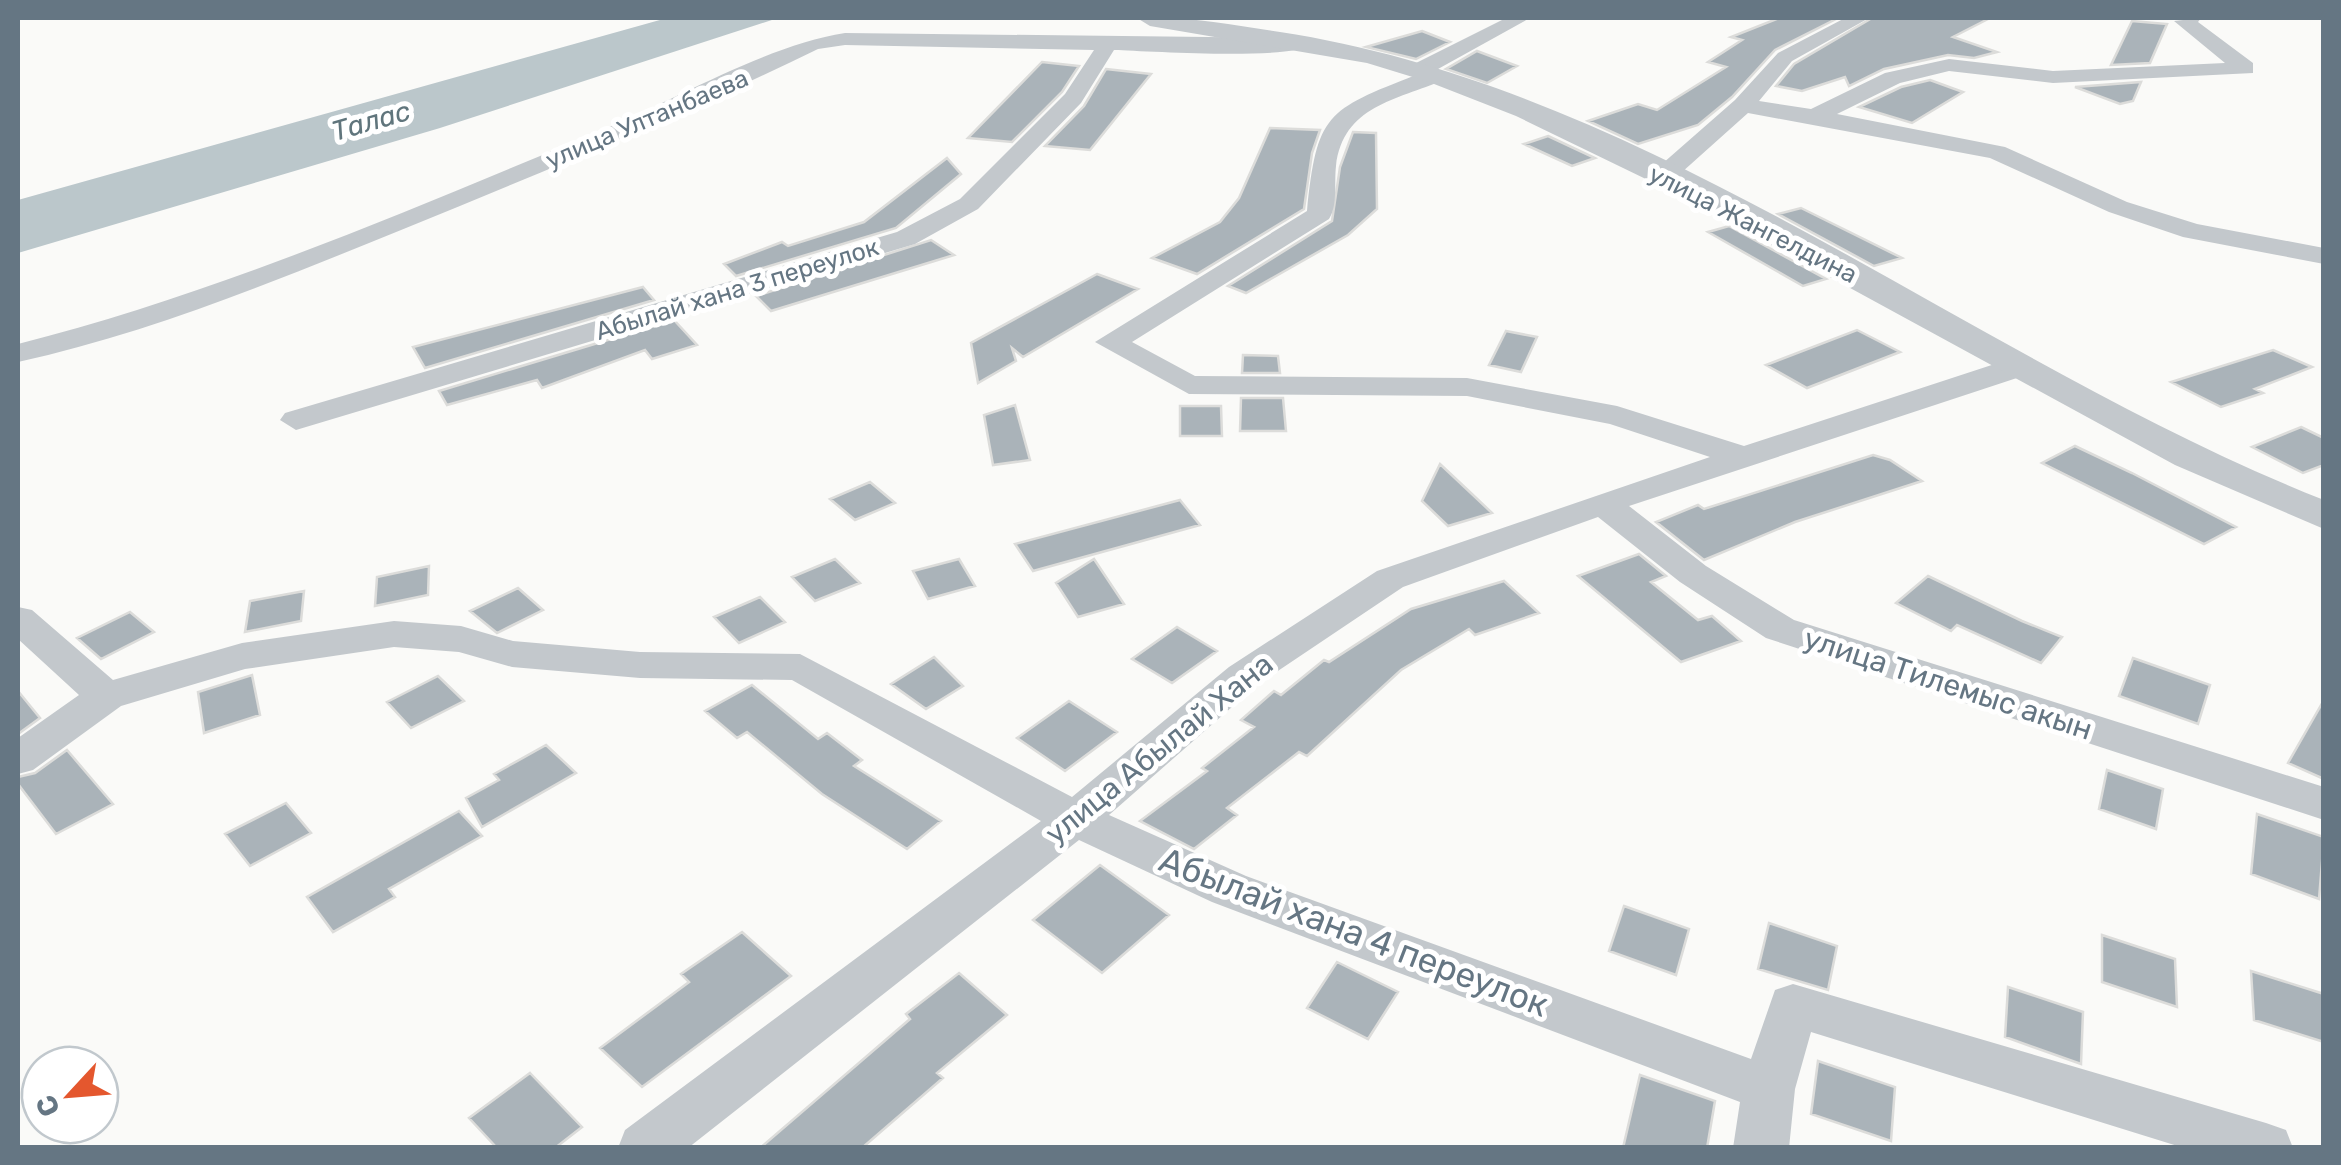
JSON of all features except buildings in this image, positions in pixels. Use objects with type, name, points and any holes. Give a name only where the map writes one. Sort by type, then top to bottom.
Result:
[{"type":"street","name":"улица Жангелдина","points":[[1150,18],[1302,44],[1428,73],[1663,176],[2018,368],[2176,448],[2324,516]]},
{"type":"street","points":[[1520,18],[1336,124],[1320,214],[1110,342],[1189,385],[1467,386],[1617,416],[1748,458]]},
{"type":"street","points":[[1663,176],[1742,105],[1785,58],[1859,18]]},
{"type":"street","points":[[1814,116],[1893,78],[1949,65],[2053,77],[2245,68],[2184,21],[2191,18]]},
{"type":"street","name":"улица Ултанбаева","points":[[18,353],[189,306],[516,174],[813,44],[845,39],[1108,45],[1302,44]]},
{"type":"street","name":"Абылай хана 3 переулок","points":[[296,420],[906,238],[969,204],[1072,98],[1108,45]]},
{"type":"street","points":[[1742,105],[1998,152],[2118,207],[2192,231],[2324,256]]},
{"type":"street","name":"улица Абылай Хана","points":[[645,1148],[1075,818],[1243,676],[1390,579],[1603,503],[2018,368]]},
{"type":"street","name":"улица Тилемыс акын","points":[[1603,503],[1693,574],[1780,629],[2324,804]]},
{"type":"street","points":[[18,620],[106,696]]},
{"type":"street","name":"Абылай хана 4 переулок","points":[[18,760],[106,696],[242,656],[394,634],[460,639],[512,654],[603,662],[800,668],[1075,818],[1229,889],[1768,1089]]},
{"type":"street","points":[[1761,1148],[1768,1089],[1792,1005],[2266,1148]]},
{"type":"water","name":"Талас","points":[[667,18],[778,18],[440,128],[18,253],[18,200]]}]
